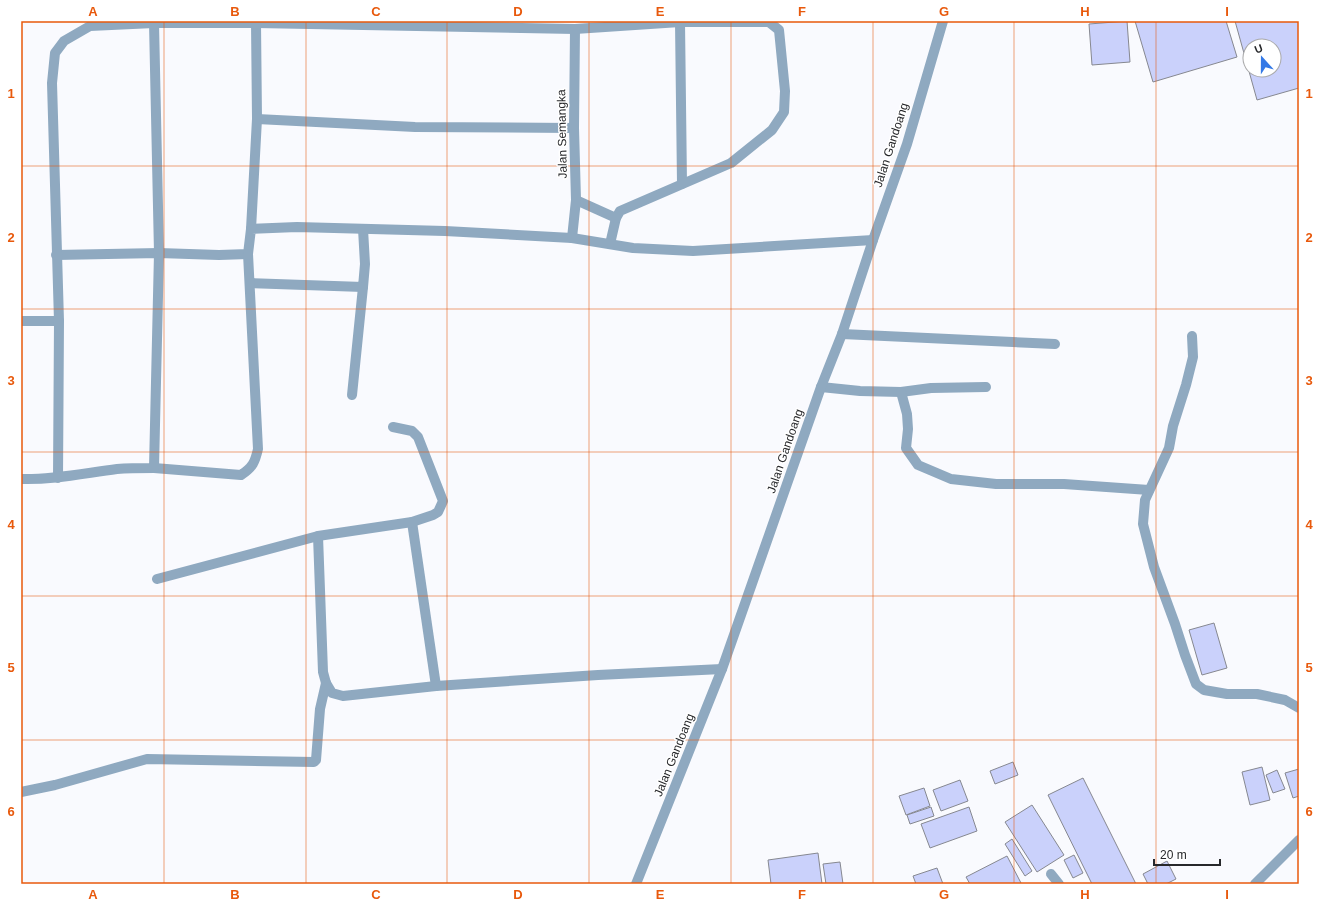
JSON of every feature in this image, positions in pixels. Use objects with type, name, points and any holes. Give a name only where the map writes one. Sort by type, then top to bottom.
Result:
[{"type":"street","name":"Jalan Gandoang","points":[[636,884],[722,669],[821,387],[842,334],[907,144],[943,21]]},
{"type":"street","points":[[58,478],[59,321],[52,83],[55,53],[64,41],[90,26],[154,23],[256,23],[575,29],[680,22],[769,22],[775,26],[779,30],[785,91],[784,112],[772,130],[731,163],[620,211],[616,218],[610,244]]},
{"type":"street","points":[[680,22],[682,184]]},
{"type":"street","points":[[154,23],[159,253],[154,468]]},
{"type":"street","points":[[21,479],[36,480],[118,469],[154,468],[241,475],[250,469],[256,459],[258,448],[248,254],[251,229],[257,120],[256,23]]},
{"type":"street","name":"Jalan Semangka","points":[[572,238],[576,200],[574,128],[575,29]]},
{"type":"street","points":[[257,120],[415,127],[574,128]]},
{"type":"street","points":[[576,200],[616,218]]},
{"type":"street","points":[[251,229],[297,227],[445,231],[572,238],[633,248],[693,251],[873,240]]},
{"type":"street","points":[[352,395],[365,264],[363,229]]},
{"type":"street","points":[[56,255],[159,253],[219,255],[248,254]]},
{"type":"street","points":[[250,283],[363,287]]},
{"type":"street","points":[[21,321],[59,321]]},
{"type":"street","points":[[842,334],[1056,344]]},
{"type":"street","points":[[1192,336],[1193,356],[1186,385],[1173,426],[1169,448],[1145,500],[1144,524],[1152,560],[1196,684],[1204,690],[1227,694],[1257,694],[1285,700],[1299,708]]},
{"type":"street","points":[[821,387],[860,391],[901,392],[931,388],[986,387]]},
{"type":"street","points":[[901,392],[907,414],[908,429],[906,448],[918,465],[951,479],[996,484],[1064,484],[1150,490]]},
{"type":"street","points":[[157,578],[318,536],[412,522],[438,512],[443,501],[418,438],[412,431],[393,427]]},
{"type":"street","points":[[412,522],[436,686]]},
{"type":"street","points":[[318,536],[323,672],[326,684],[332,693],[343,696],[436,686],[598,675],[722,669]]},
{"type":"street","points":[[21,792],[55,785],[147,759],[314,762],[316,760],[320,709],[326,684]]},
{"type":"street","points":[[1255,884],[1299,840]]},
{"type":"street","points":[[1050,874],[1059,884]]},
{"type":"building","points":[[1127,21],[1130,62],[1092,65],[1089,24]]},
{"type":"building","points":[[1135,21],[1226,21],[1237,57],[1153,82]]},
{"type":"building","points":[[1235,21],[1299,21],[1299,88],[1257,100],[1251,78],[1282,78],[1282,38],[1242,38],[1242,46]]},
{"type":"building","points":[[1214,623],[1227,668],[1202,675],[1189,630]]},
{"type":"building","points":[[1013,762],[1018,775],[995,784],[990,771]]},
{"type":"building","points":[[1262,767],[1270,800],[1250,805],[1242,772]]},
{"type":"building","points":[[1299,769],[1299,796],[1293,798],[1285,773]]},
{"type":"building","points":[[1277,770],[1285,789],[1273,793],[1266,775]]},
{"type":"building","points":[[1083,778],[1136,884],[1092,884],[1048,795]]},
{"type":"building","points":[[960,780],[968,801],[941,811],[933,790]]},
{"type":"building","points":[[924,788],[930,806],[906,815],[899,796]]},
{"type":"building","points":[[1032,805],[1064,855],[1037,872],[1005,822]]},
{"type":"building","points":[[931,807],[934,816],[910,824],[907,815]]},
{"type":"building","points":[[969,807],[977,831],[930,848],[921,824]]},
{"type":"building","points":[[1012,839],[1032,871],[1025,876],[1005,844]]},
{"type":"building","points":[[818,853],[822,884],[771,884],[768,860]]},
{"type":"building","points":[[1074,855],[1083,873],[1073,878],[1064,860]]},
{"type":"building","points":[[1007,856],[1021,883],[970,884],[966,877]]},
{"type":"building","points":[[1167,861],[1176,879],[1166,884],[1148,884],[1143,874]]},
{"type":"building","points":[[840,862],[843,884],[826,884],[823,864]]},
{"type":"building","points":[[937,868],[943,884],[916,884],[913,876]]}]
